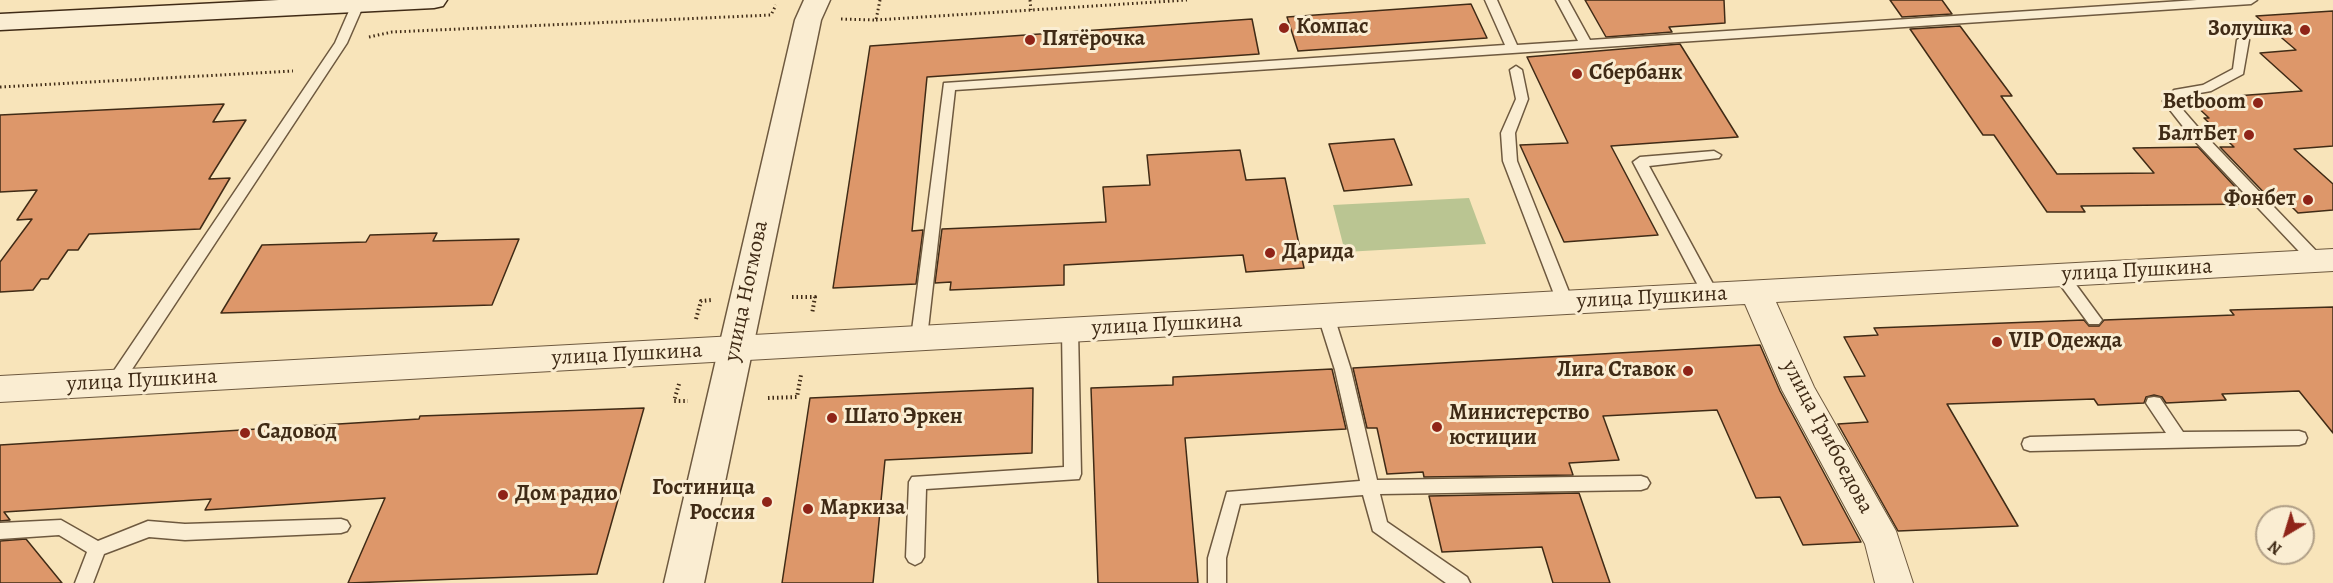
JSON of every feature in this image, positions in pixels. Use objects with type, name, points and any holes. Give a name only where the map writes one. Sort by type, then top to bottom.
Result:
[{"type":"street","points":[[0,22],[434,0]]},
{"type":"street","name":"улица Ногмова","points":[[684,583],[808,20],[817,0]]},
{"type":"street","name":"улица Пушкина","points":[[0,389],[2328,261]]},
{"type":"street","name":"улица Грибоедова","points":[[1756,292],[1799,390],[1883,542],[1894,583]]},
{"type":"lane","points":[[1491,0],[1512,48]]},
{"type":"lane","points":[[1562,0],[1586,44]]},
{"type":"lane","points":[[920,338],[949,86],[2251,0]]},
{"type":"lane","points":[[115,382],[341,43],[358,4]]},
{"type":"lane","points":[[2243,40],[2238,71],[2206,88],[2179,93],[2169,101],[2197,135],[2328,261]]},
{"type":"lane","points":[[1516,70],[1522,99],[1508,133],[1510,161],[1565,302]]},
{"type":"lane","points":[[1711,295],[1640,162],[1714,155]]},
{"type":"lane","points":[[2061,275],[2094,320]]},
{"type":"lane","points":[[1326,316],[1343,370],[1379,526],[1461,583]]},
{"type":"lane","points":[[915,557],[918,482],[1072,474],[1070,330]]},
{"type":"lane","points":[[2154,403],[2180,440]]},
{"type":"lane","points":[[2030,444],[2299,438]]},
{"type":"lane","points":[[1217,583],[1217,558],[1233,497],[1370,487],[1641,483]]},
{"type":"lane","points":[[84,583],[97,549],[148,529],[185,532],[341,526]]},
{"type":"lane","points":[[0,531],[60,527],[97,549]]},
{"type":"path","points":[[876,20],[880,0]]},
{"type":"path","points":[[1030,0],[1031,10]]},
{"type":"path","points":[[840,19],[876,20],[1187,0]]},
{"type":"path","points":[[0,87],[301,71],[341,43],[392,32],[771,15],[776,5]]},
{"type":"path","points":[[792,297],[815,297],[812,315]]},
{"type":"path","points":[[768,398],[797,397],[802,367]]},
{"type":"path","points":[[679,383],[674,401],[697,400]]},
{"type":"green space","points":[[1469,198],[1486,244],[1345,252],[1333,205]]},
{"type":"building","points":[[1585,0],[1724,0],[1725,23],[1669,27],[1672,32],[1606,37]]},
{"type":"building","points":[[1890,0],[1942,0],[1952,14],[1902,17]]},
{"type":"building","points":[[1471,4],[1487,38],[1298,51],[1287,17]]},
{"type":"building","points":[[2333,11],[2333,146],[2294,149],[2333,184],[2333,210],[2298,213],[2288,203],[2274,203],[2220,147],[2234,147],[2204,118],[2209,118],[2192,102],[2199,101],[2196,99],[2302,91],[2260,53],[2296,50],[2256,16]]},
{"type":"building","points":[[1252,19],[1259,54],[927,77],[912,231],[923,230],[916,284],[833,288],[870,46]]},
{"type":"building","points":[[1960,26],[2012,96],[2001,96],[2057,174],[2154,173],[2133,148],[2198,147],[2251,204],[2081,206],[2085,212],[2047,212],[1994,135],[1983,135],[1910,29]]},
{"type":"building","points":[[1680,44],[1738,137],[1611,146],[1658,235],[1564,242],[1520,145],[1568,143],[1527,57]]},
{"type":"building","points":[[224,104],[213,122],[246,120],[209,179],[230,178],[200,229],[89,234],[78,250],[68,250],[48,279],[41,279],[33,290],[0,292],[0,262],[32,219],[17,220],[37,190],[0,192],[0,115]]},
{"type":"building","points":[[1394,139],[1412,185],[1344,191],[1329,144]]},
{"type":"building","points":[[1240,150],[1246,180],[1285,178],[1304,268],[1246,272],[1243,255],[1064,265],[1064,285],[950,290],[951,282],[935,283],[942,229],[1106,222],[1103,187],[1150,185],[1147,155]]},
{"type":"building","points":[[437,233],[433,241],[519,239],[492,305],[221,313],[262,245],[366,242],[370,235]]},
{"type":"building","points":[[2333,307],[2333,433],[2299,391],[2222,394],[2226,400],[2166,403],[2162,397],[2154,395],[2146,397],[2144,403],[2098,405],[2094,399],[1947,404],[2018,526],[1898,531],[1838,424],[1868,422],[1844,377],[1865,376],[1844,337],[1878,335],[1874,328],[2084,320],[2089,326],[2099,326],[2104,320],[2234,315],[2230,310]]},
{"type":"building","points":[[1760,345],[1780,391],[1861,542],[1803,545],[1780,497],[1756,498],[1717,410],[1603,416],[1619,460],[1569,463],[1573,475],[1424,477],[1423,472],[1387,474],[1377,428],[1367,428],[1353,368]]},
{"type":"building","points":[[1332,369],[1346,429],[1185,438],[1198,583],[1098,583],[1091,388],[1173,385],[1173,377]]},
{"type":"building","points":[[1033,388],[1032,453],[885,460],[873,583],[782,583],[810,398]]},
{"type":"building","points":[[644,408],[597,574],[348,583],[385,498],[205,510],[211,499],[4,512],[10,520],[0,521],[0,445],[419,419],[420,416]]},
{"type":"building","points":[[1579,493],[1610,583],[1553,583],[1542,547],[1442,552],[1429,496]]},
{"type":"building","points":[[26,539],[62,583],[0,583],[0,541]]},
{"type":"place","name":"Компас","points":[[1284,28]]},
{"type":"place","name":"Золушка","points":[[2305,30]]},
{"type":"place","name":"Пятёрочка","points":[[1030,40]]},
{"type":"place","name":"Сбербанк","points":[[1577,74]]},
{"type":"place","name":"Betboom","points":[[2258,103]]},
{"type":"place","name":"БалтБет","points":[[2249,135]]},
{"type":"place","name":"Фонбет","points":[[2308,200]]},
{"type":"place","name":"Дарида","points":[[1270,253]]},
{"type":"place","name":"VIP Одежда","points":[[1997,342]]},
{"type":"place","name":"Лига Ставок","points":[[1688,371]]},
{"type":"place","name":"Шато Эркен","points":[[832,418]]},
{"type":"place","name":"Министерство юстиции","points":[[1437,427]]},
{"type":"place","name":"Садовод","points":[[245,433]]},
{"type":"place","name":"Дом радио","points":[[503,495]]},
{"type":"place","name":"Гостиница Россия","points":[[767,502]]},
{"type":"place","name":"Маркиза","points":[[808,509]]}]
